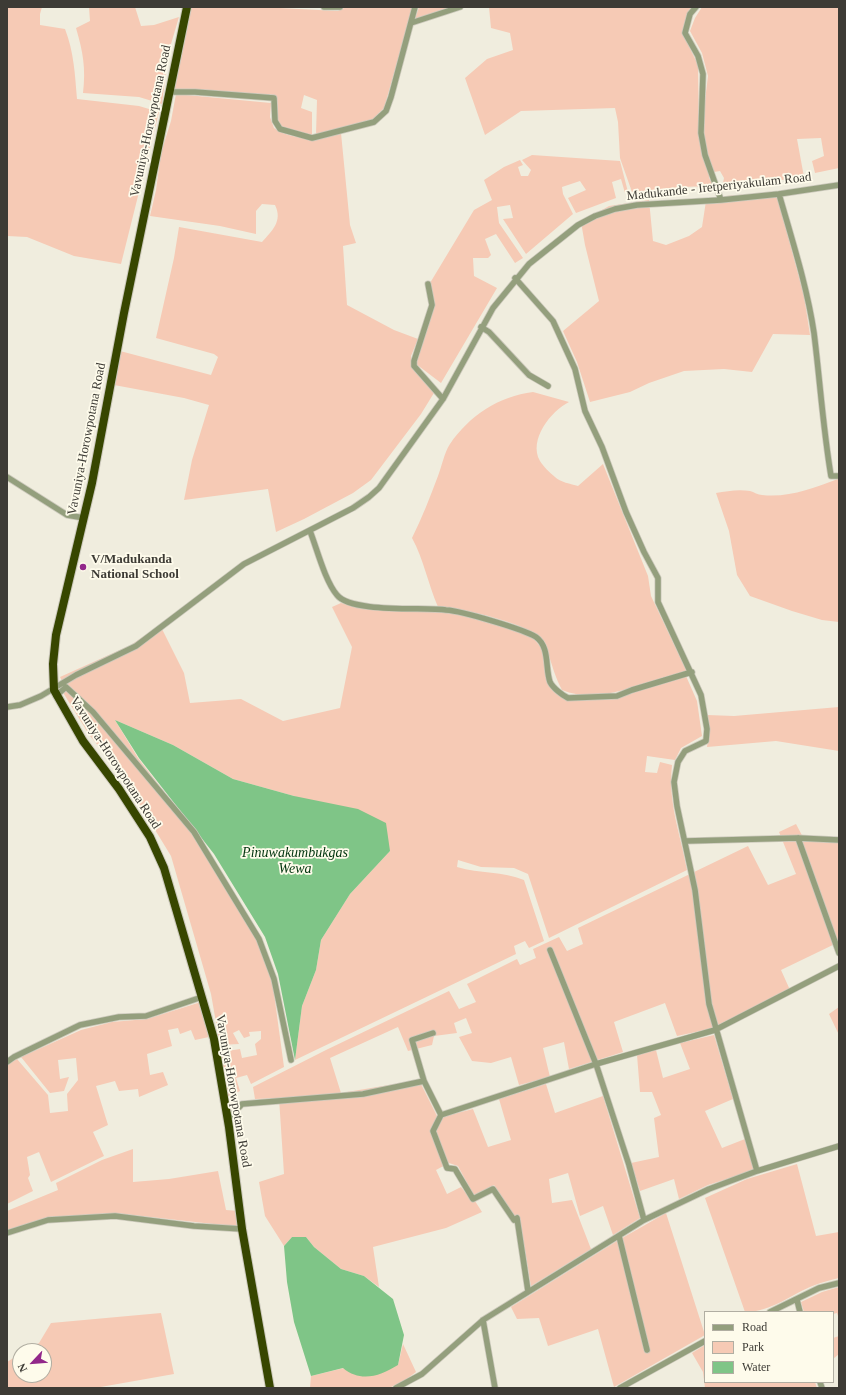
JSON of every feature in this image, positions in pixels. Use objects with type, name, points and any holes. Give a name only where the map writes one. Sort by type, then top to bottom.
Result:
[{"type":"highway","name":"Vavuniya-Horowpotana Road","points":[[187,7],[124,313],[84,518],[56,635],[53,664],[55,693],[83,741],[119,789],[150,837],[164,868],[214,1039],[228,1119],[242,1229],[270,1388]]},
{"type":"street","points":[[324,7],[340,7]]},
{"type":"street","points":[[170,92],[195,92],[274,98],[275,121],[280,129],[312,138],[374,122],[386,111],[391,97],[415,7]]},
{"type":"street","points":[[411,23],[460,7]]},
{"type":"street","points":[[696,7],[690,14],[686,33],[698,56],[704,74],[701,133],[705,155],[721,200]]},
{"type":"street","name":"Madukande - Iretperiyakulam Road","points":[[55,693],[76,675],[136,646],[244,564],[353,508],[369,497],[379,488],[443,399],[481,327],[515,278],[578,225],[595,216],[615,209],[637,205],[721,200],[779,194],[839,185]]},
{"type":"street","points":[[779,194],[805,288],[814,333],[823,433],[831,476],[839,476]]},
{"type":"street","points":[[515,278],[553,321],[575,369],[585,411],[602,447],[626,512],[644,552],[658,578],[658,602],[692,672],[701,695],[707,729],[706,741],[685,751],[678,762],[674,782],[677,806],[686,841],[695,890],[708,1004],[758,1171]]},
{"type":"street","points":[[428,284],[432,305],[414,361],[414,366],[443,399]]},
{"type":"street","points":[[481,327],[489,332],[529,375],[548,386]]},
{"type":"street","points":[[7,477],[67,515],[84,518]]},
{"type":"street","points":[[310,531],[319,559],[337,595],[347,603],[390,608],[447,610],[523,630],[537,638],[544,650],[551,683],[568,698],[617,696],[692,672]]},
{"type":"street","points":[[7,707],[20,705],[55,693],[66,687],[93,712],[194,832],[259,938],[274,979],[291,1060]]},
{"type":"street","points":[[686,841],[798,838],[839,840]]},
{"type":"street","points":[[798,838],[839,953]]},
{"type":"street","points":[[550,950],[596,1064],[629,1165],[644,1220]]},
{"type":"street","points":[[528,1291],[517,1218],[514,1220],[493,1189],[473,1199],[455,1169],[447,1168],[433,1131],[440,1116],[596,1064],[715,1030],[839,966]]},
{"type":"street","points":[[7,1062],[80,1025],[119,1017],[146,1016],[202,997]]},
{"type":"street","points":[[433,1033],[412,1040],[424,1081],[440,1116]]},
{"type":"street","points":[[228,1119],[242,1104],[363,1094],[424,1081]]},
{"type":"street","points":[[396,1388],[422,1374],[483,1320],[644,1220],[709,1188],[839,1146]]},
{"type":"street","points":[[7,1233],[48,1220],[115,1216],[194,1226],[242,1229]]},
{"type":"street","points":[[619,1236],[647,1350]]},
{"type":"street","points":[[772,1311],[819,1288],[839,1283]]},
{"type":"street","points":[[797,1300],[800,1311]]},
{"type":"street","points":[[483,1320],[495,1388]]},
{"type":"street","points":[[620,1388],[704,1342]]},
{"type":"green space","points":[[7,7],[42,7],[40,14],[40,25],[65,29],[75,72],[77,99],[139,106],[159,112],[121,264],[74,256],[27,237],[7,236]]},
{"type":"green space","points":[[89,7],[135,7],[141,26],[154,25],[179,17],[168,54],[162,104],[139,97],[83,93],[83,60],[76,28],[90,21]]},
{"type":"green space","points":[[190,7],[260,7],[338,11],[346,7],[413,7],[384,108],[372,120],[316,135],[317,100],[304,95],[301,108],[312,112],[312,136],[282,127],[277,120],[275,95],[173,89]]},
{"type":"green space","points":[[419,7],[451,7],[415,19]]},
{"type":"green space","points":[[489,7],[693,7],[683,34],[698,65],[699,133],[709,168],[709,178],[714,186],[679,187],[632,192],[620,158],[618,122],[615,108],[521,111],[485,135],[465,78],[487,59],[513,50],[510,33],[491,28]]},
{"type":"green space","points":[[702,7],[839,7],[839,168],[815,173],[812,161],[824,156],[821,138],[797,139],[804,177],[722,188],[724,178],[720,171],[714,172],[706,155],[701,133],[708,76],[702,53],[690,31],[695,18]]},
{"type":"green space","points":[[176,94],[271,103],[270,117],[274,128],[298,137],[307,138],[341,133],[350,225],[356,243],[343,246],[347,305],[394,330],[418,339],[411,356],[413,368],[437,388],[421,414],[371,480],[353,493],[276,532],[268,489],[184,500],[192,460],[209,405],[184,398],[114,385],[120,351],[211,375],[218,357],[214,354],[156,338],[174,258],[179,227],[262,242],[273,230],[277,221],[278,216],[275,205],[262,204],[256,211],[256,234],[220,226],[150,216],[156,190],[161,153],[171,121]]},
{"type":"green space","points":[[532,155],[620,161],[628,192],[625,193],[621,179],[612,182],[616,198],[576,213],[568,198],[586,190],[580,181],[562,187],[563,194],[573,214],[526,254],[503,219],[513,218],[510,205],[497,207],[499,223],[523,258],[515,263],[496,234],[485,239],[491,255],[488,258],[473,258],[474,276],[497,288],[441,383],[416,364],[434,305],[430,283],[474,210],[492,200],[484,180],[504,167],[520,160],[523,165],[518,167],[521,176],[528,176],[531,170],[522,160]]},
{"type":"green space","points":[[776,192],[804,296],[810,335],[773,334],[752,372],[724,369],[684,371],[649,383],[630,392],[590,402],[577,362],[563,331],[599,301],[585,245],[581,222],[609,206],[649,200],[653,241],[666,245],[689,236],[702,227],[706,201],[726,196]]},
{"type":"green space","points":[[533,392],[569,402],[555,412],[543,427],[539,435],[537,453],[540,461],[557,479],[578,486],[603,464],[648,576],[651,596],[687,672],[672,675],[625,690],[609,693],[593,695],[578,694],[562,690],[546,644],[538,635],[511,623],[477,613],[438,607],[420,555],[412,538],[429,500],[446,451],[466,425],[486,409],[508,398]]},
{"type":"green space","points":[[838,479],[839,622],[822,620],[750,596],[737,575],[729,531],[716,493],[742,490],[760,495],[772,496],[791,494]]},
{"type":"green space","points":[[341,603],[367,609],[447,611],[523,633],[535,640],[542,649],[547,676],[568,700],[615,699],[631,692],[686,676],[697,701],[702,736],[681,748],[675,760],[647,756],[645,772],[657,773],[660,762],[672,765],[671,779],[673,805],[687,870],[549,938],[528,874],[514,868],[481,867],[458,860],[457,867],[474,871],[508,875],[524,880],[544,941],[529,948],[525,941],[514,946],[516,954],[295,1060],[302,1006],[316,970],[321,940],[350,894],[390,851],[294,796],[233,779],[173,745],[115,720],[138,758],[169,798],[164,795],[105,724],[64,685],[60,677],[131,645],[160,625],[184,673],[190,703],[241,699],[283,721],[340,708],[352,647],[332,607]]},
{"type":"green space","points":[[66,689],[92,713],[192,833],[256,939],[272,979],[284,1067],[251,1084],[247,1075],[236,1078],[240,1091],[227,1097],[221,1052],[240,1049],[242,1058],[257,1055],[255,1044],[261,1039],[261,1031],[249,1032],[250,1036],[244,1038],[239,1030],[233,1033],[239,1044],[220,1045],[211,994],[171,856],[135,797],[106,755],[90,736],[62,691]]},
{"type":"green space","points":[[839,707],[839,751],[776,741],[707,747],[709,733],[707,715],[734,716]]},
{"type":"green space","points":[[796,824],[805,841],[839,843],[839,942],[781,970],[790,990],[710,1029],[677,1036],[665,1003],[614,1022],[623,1052],[569,1069],[564,1042],[543,1048],[550,1077],[519,1085],[511,1057],[491,1063],[472,1061],[459,1037],[472,1033],[466,1018],[454,1023],[457,1033],[434,1036],[432,1045],[408,1051],[398,1027],[330,1058],[341,1093],[419,1080],[438,1118],[473,1109],[488,1147],[511,1140],[499,1099],[546,1084],[555,1113],[603,1096],[640,1218],[613,1235],[603,1206],[580,1216],[568,1173],[549,1179],[552,1203],[572,1200],[591,1249],[531,1286],[519,1215],[514,1217],[494,1185],[474,1196],[458,1166],[449,1163],[436,1170],[447,1194],[461,1187],[473,1202],[475,1201],[482,1212],[446,1228],[373,1247],[379,1287],[364,1276],[341,1269],[314,1247],[306,1237],[292,1237],[284,1246],[265,1216],[259,1182],[284,1174],[279,1098],[255,1099],[253,1087],[449,991],[459,1009],[476,1002],[467,984],[517,959],[520,965],[536,958],[533,949],[559,937],[567,951],[583,944],[578,928],[748,846],[768,885],[796,874],[779,832]]},
{"type":"green space","points":[[201,1002],[209,1037],[195,1040],[191,1030],[180,1034],[178,1028],[168,1030],[172,1046],[147,1054],[150,1075],[163,1072],[168,1085],[139,1097],[138,1089],[119,1091],[115,1081],[96,1086],[108,1125],[93,1132],[104,1156],[51,1182],[39,1152],[27,1157],[30,1175],[28,1178],[33,1191],[7,1204],[7,1065],[17,1059],[48,1095],[50,1113],[68,1111],[67,1094],[78,1080],[76,1058],[58,1060],[60,1079],[69,1077],[64,1091],[50,1093],[21,1057],[81,1030],[112,1022],[147,1019]]},
{"type":"green space","points":[[839,1007],[839,1035],[829,1014]]},
{"type":"green space","points":[[714,1035],[733,1099],[705,1111],[722,1148],[745,1139],[755,1170],[708,1185],[679,1199],[674,1179],[640,1191],[631,1163],[659,1157],[654,1118],[661,1115],[652,1092],[640,1092],[637,1055],[656,1050],[663,1078],[690,1069],[680,1043]]},
{"type":"green space","points":[[133,1149],[133,1182],[169,1179],[218,1171],[226,1210],[239,1211],[240,1227],[115,1213],[48,1218],[7,1230],[7,1211],[58,1190],[56,1183],[102,1160]]},
{"type":"green space","points":[[797,1164],[816,1236],[839,1232],[839,1278],[815,1285],[773,1306],[755,1311],[745,1311],[705,1198],[747,1179]]},
{"type":"green space","points":[[666,1213],[704,1336],[614,1387],[598,1329],[548,1346],[539,1318],[517,1319],[511,1307],[617,1241]]},
{"type":"green space","points":[[839,1287],[839,1319],[837,1313],[834,1314],[834,1311],[804,1311],[801,1302],[822,1292]]},
{"type":"green space","points":[[161,1313],[174,1374],[95,1388],[7,1388],[7,1362],[12,1359],[12,1383],[52,1383],[52,1343],[39,1343],[51,1323]]},
{"type":"green space","points":[[839,1336],[839,1354],[834,1358],[834,1338]]},
{"type":"green space","points":[[403,1344],[416,1372],[404,1381],[389,1388],[310,1388],[311,1376],[344,1368],[398,1365]]},
{"type":"green space","points":[[704,1346],[704,1380],[703,1372],[692,1353]]},
{"type":"green space","points":[[704,1383],[815,1383],[817,1388],[705,1388]]},
{"type":"water","name":"Pinuwakumbukgas Wewa","points":[[115,720],[173,745],[233,779],[294,796],[358,809],[386,823],[390,851],[350,894],[321,940],[316,970],[302,1006],[295,1060],[278,974],[265,937],[214,854],[139,758]]},
{"type":"water","points":[[292,1237],[306,1237],[314,1247],[341,1269],[364,1276],[393,1299],[404,1335],[398,1365],[377,1375],[364,1377],[350,1373],[343,1368],[311,1376],[294,1322],[287,1282],[284,1246]]},
{"type":"place","name":"V/Madukanda National School","points":[[83,567]]}]
